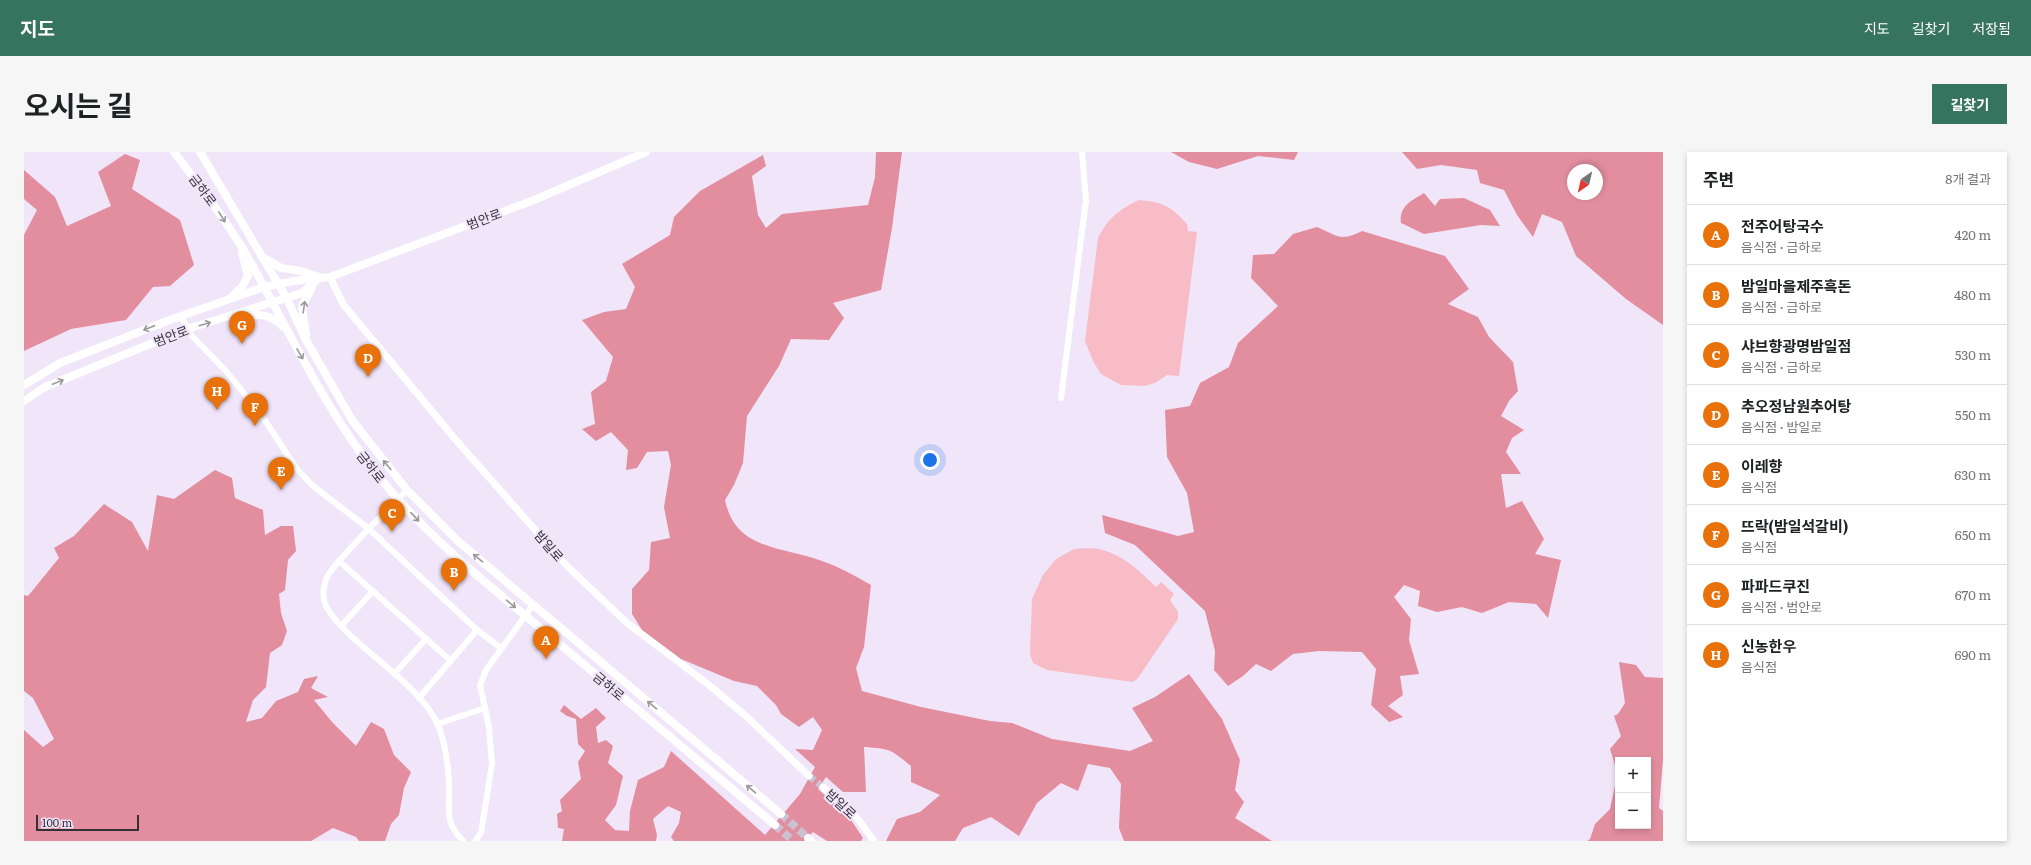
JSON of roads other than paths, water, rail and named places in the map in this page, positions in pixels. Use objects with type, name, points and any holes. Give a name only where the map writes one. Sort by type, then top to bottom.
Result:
[{"type":"main road","name":"금하로","points":[[174,152],[218,210],[242,249],[272,301],[286,330],[350,439],[398,499],[454,557],[775,824]]},
{"type":"main road","name":"금하로","points":[[200,152],[279,285],[306,340],[352,420],[407,490],[459,542],[781,814]]},
{"type":"main road","name":"범안로","points":[[24,385],[60,364],[181,317],[264,287],[330,277],[534,200],[646,152]]},
{"type":"main road","points":[[226,301],[242,287],[248,276],[242,259],[242,249]]},
{"type":"main road","points":[[260,255],[281,268],[301,271],[320,278],[307,295],[302,306],[305,320],[306,340]]},
{"type":"main road","name":"범안로","points":[[24,401],[45,387],[187,329],[272,301],[302,293],[320,278]]},
{"type":"main road","points":[[225,317],[265,314],[277,321],[286,330]]},
{"type":"street","points":[[1061,398],[1086,200],[1082,152]]},
{"type":"street","name":"밤일로","points":[[330,277],[343,304],[455,439],[567,566],[627,623],[709,685],[746,717],[809,776]]},
{"type":"street","points":[[181,317],[187,329],[226,370],[262,416],[297,469],[313,486],[368,528],[478,630],[501,648]]},
{"type":"street","points":[[407,490],[368,528],[339,561],[328,576],[323,587],[323,596],[326,606],[341,626],[368,653],[394,674],[419,698],[437,724],[443,741],[450,782],[449,819],[463,841]]},
{"type":"street","points":[[339,561],[451,661]]},
{"type":"street","points":[[341,626],[373,591]]},
{"type":"street","points":[[475,841],[481,832],[492,764],[489,727],[480,685],[486,670],[533,605]]},
{"type":"street","points":[[419,698],[478,630]]},
{"type":"street","points":[[394,674],[426,638]]},
{"type":"street","points":[[437,724],[485,708]]},
{"type":"street","name":"밤일로","points":[[823,787],[852,811],[874,841]]},
{"type":"tunnel","points":[[809,776],[823,787]]},
{"type":"tunnel","points":[[781,814],[808,838]]},
{"type":"tunnel","points":[[775,825],[793,841]]},
{"type":"place","name":"파파드쿠진","points":[[242,344]]},
{"type":"place","name":"추오정남원추어탕","points":[[368,377]]},
{"type":"place","name":"신농한우","points":[[217,410]]},
{"type":"place","name":"뜨락(밤일석갈비)","points":[[255,426]]},
{"type":"place","name":"이레향","points":[[281,490]]},
{"type":"place","name":"샤브향광명밤일점","points":[[392,532]]},
{"type":"place","name":"밤일마을제주흑돈","points":[[454,591]]},
{"type":"place","name":"전주어탕국수","points":[[546,659]]}]
